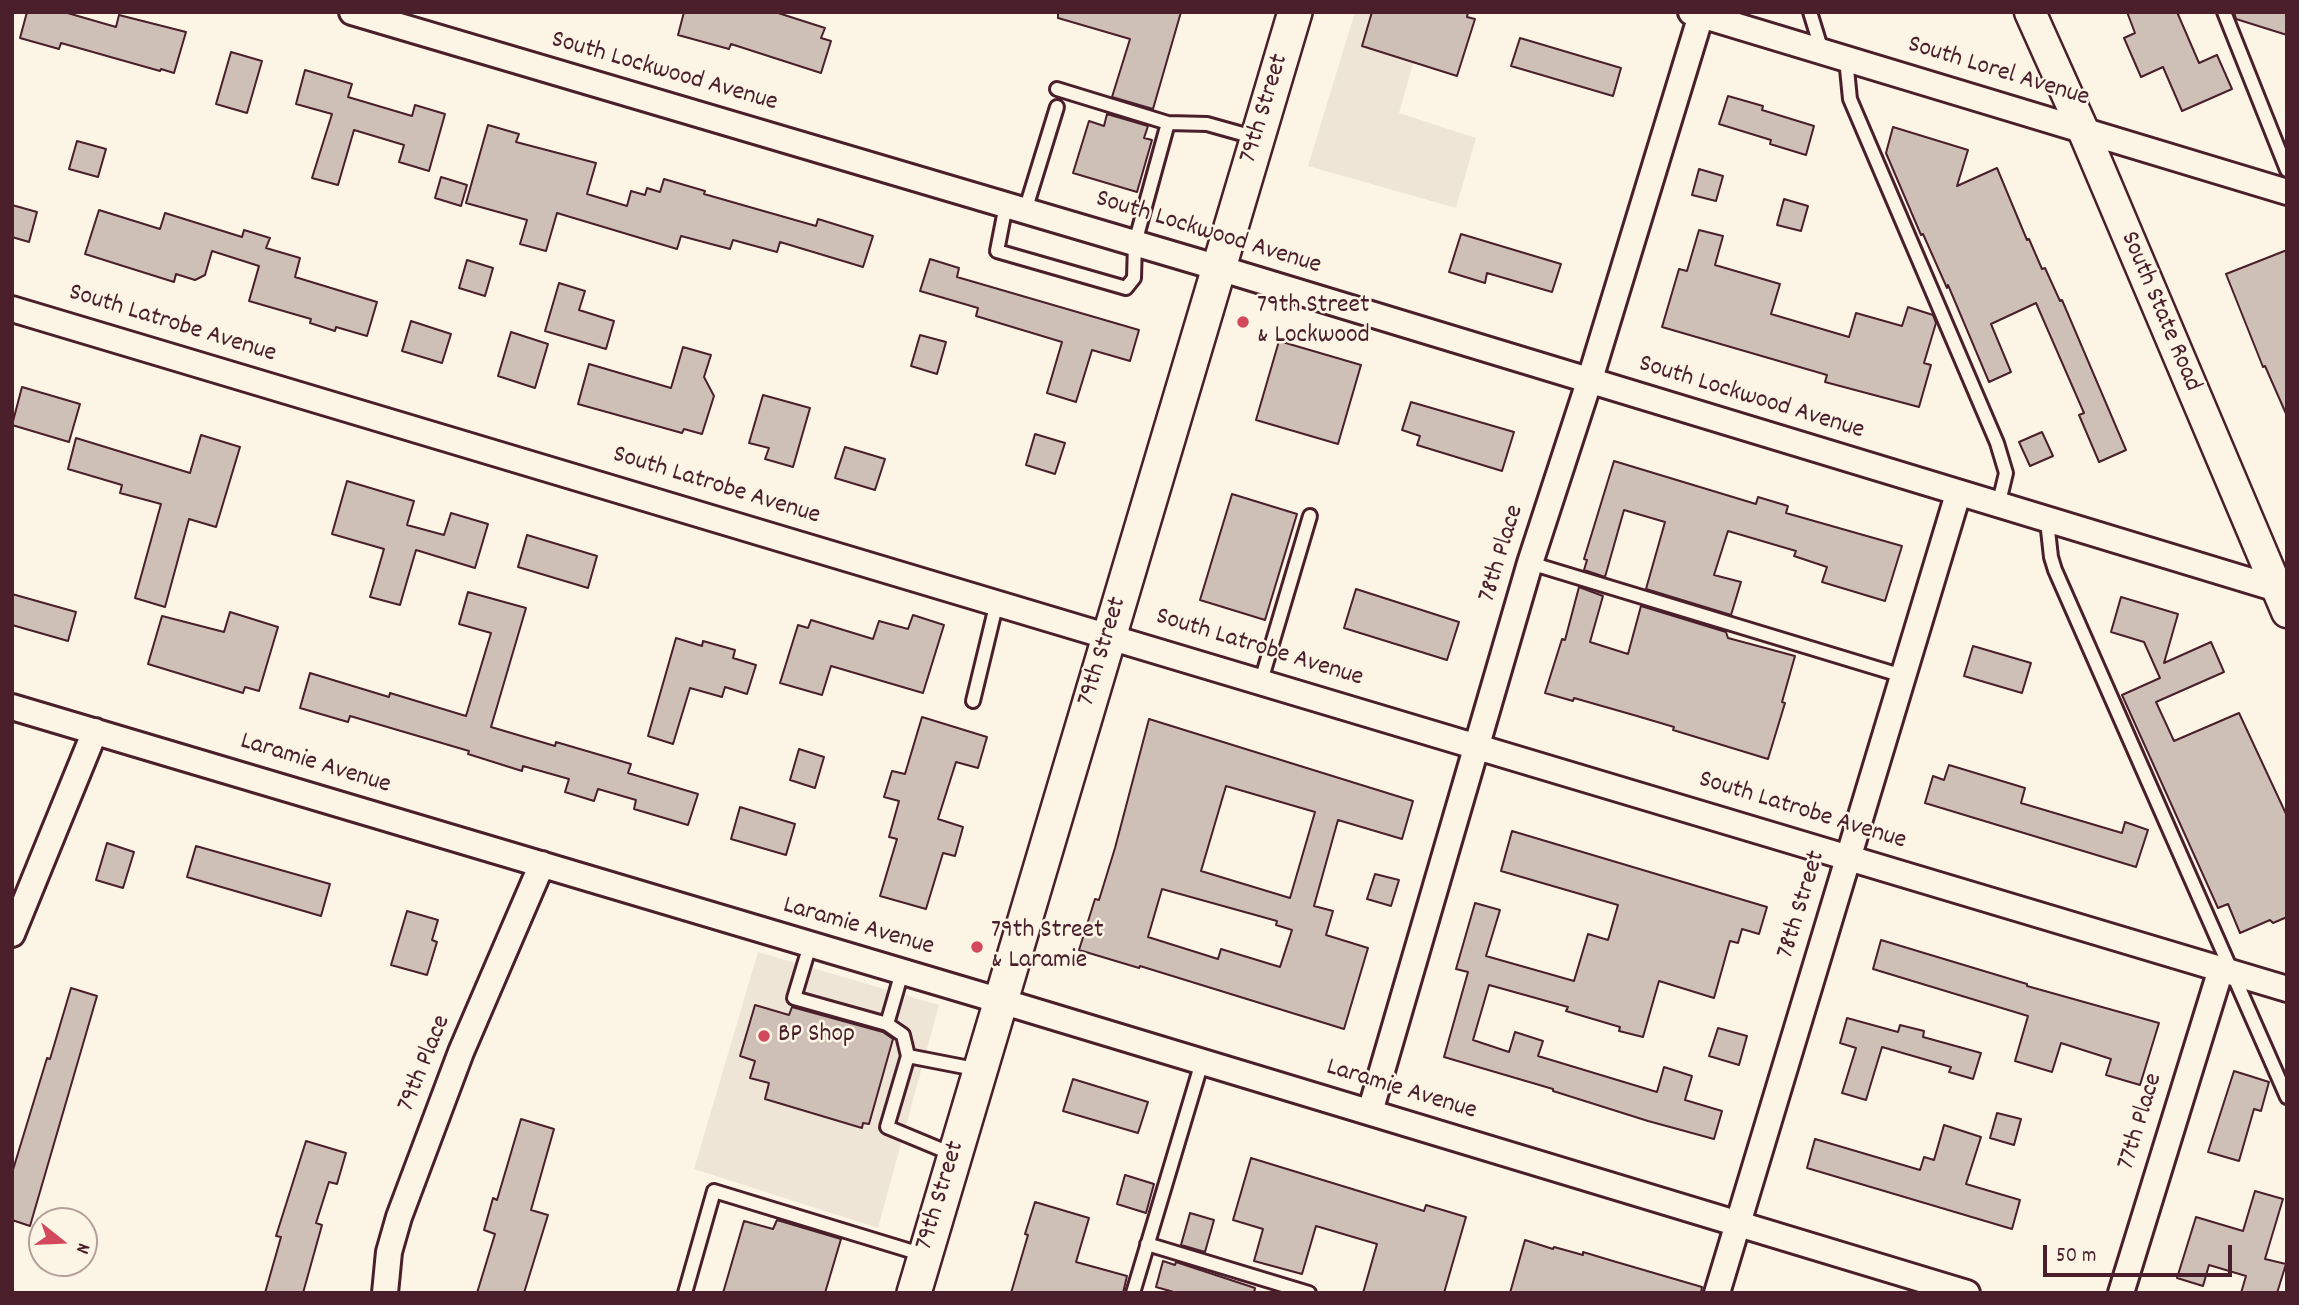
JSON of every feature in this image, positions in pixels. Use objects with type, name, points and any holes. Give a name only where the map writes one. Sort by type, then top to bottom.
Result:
[{"type":"main road","name":"79th Street","points":[[914,1293],[1295,12]]},
{"type":"street","name":"South Lockwood Avenue","points":[[352,12],[1590,379],[2047,521],[2283,598]]},
{"type":"street","name":"South State Road","points":[[2031,12],[2283,598]]},
{"type":"street","name":"South Lorel Avenue","points":[[1696,14],[2287,192]]},
{"type":"street","name":"78th Place","points":[[1370,1112],[1530,563],[1590,379],[1696,14]]},
{"type":"street","name":"South Latrobe Avenue","points":[[12,309],[1110,635],[2287,989]]},
{"type":"street","name":"78th Street","points":[[1717,1293],[1958,494]]},
{"type":"street","name":"Laramie Avenue","points":[[12,706],[1967,1293]]},
{"type":"street","points":[[12,934],[96,731]]},
{"type":"street","name":"79th Place","points":[[385,1293],[389,1252],[398,1217],[461,1052],[542,864]]},
{"type":"street","name":"77th Place","points":[[2121,1293],[2226,970]]},
{"type":"lane","points":[[1810,12],[1834,55],[1850,99],[1997,443],[2006,473],[1998,506]]},
{"type":"lane","points":[[2224,12],[2287,170]]},
{"type":"lane","points":[[1057,89],[1168,122],[1207,124],[1257,138]]},
{"type":"lane","points":[[1057,107],[997,251],[1126,288],[1134,278],[1135,243],[1168,122]]},
{"type":"lane","points":[[1261,681],[1310,516]]},
{"type":"lane","points":[[2047,521],[2051,557],[2056,570],[2226,970],[2287,1097]]},
{"type":"lane","points":[[1530,563],[1903,677]]},
{"type":"lane","points":[[973,701],[997,602]]},
{"type":"lane","points":[[810,945],[794,998],[887,1024],[903,1035],[908,1056],[887,1126],[955,1155]]},
{"type":"lane","points":[[887,1024],[902,972]]},
{"type":"lane","points":[[908,1056],[980,1070]]},
{"type":"lane","points":[[1133,1293],[1202,1062]]},
{"type":"lane","points":[[685,1293],[714,1191],[925,1255]]},
{"type":"lane","points":[[1147,1244],[1309,1293]]},
{"type":"shaded area","points":[[1355,12],[1428,12],[1399,113],[1476,138],[1456,208],[1308,166]]},
{"type":"shaded area","points":[[758,952],[939,1005],[878,1228],[694,1169]]},
{"type":"building","points":[[27,12],[64,12],[116,27],[119,15],[186,32],[174,73],[61,43],[59,49],[20,38]]},
{"type":"building","points":[[684,12],[775,12],[825,28],[821,38],[831,41],[821,73],[731,44],[729,49],[678,35]]},
{"type":"building","points":[[1058,12],[1181,12],[1153,109],[1112,97],[1130,39],[1058,18]]},
{"type":"building","points":[[1372,12],[1468,12],[1467,17],[1475,19],[1457,76],[1362,46]]},
{"type":"building","points":[[2127,12],[2177,12],[2199,63],[2217,55],[2232,89],[2182,111],[2163,67],[2141,77],[2124,38],[2135,33]]},
{"type":"building","points":[[2234,12],[2287,12],[2287,35],[2236,19]]},
{"type":"building","points":[[1520,38],[1621,68],[1613,96],[1511,66]]},
{"type":"building","points":[[231,52],[262,61],[247,113],[216,104]]},
{"type":"building","points":[[305,70],[352,84],[348,97],[412,116],[415,105],[445,114],[429,171],[399,162],[404,145],[354,130],[338,185],[312,178],[332,114],[296,104]]},
{"type":"building","points":[[1728,96],[1814,126],[1806,155],[1770,144],[1771,140],[1719,124]]},
{"type":"building","points":[[1107,114],[1148,126],[1144,138],[1152,140],[1137,192],[1073,173],[1089,121],[1104,126]]},
{"type":"building","points":[[488,125],[519,134],[516,142],[596,163],[587,194],[627,206],[631,191],[645,195],[647,188],[660,192],[664,179],[705,191],[704,194],[816,226],[818,219],[873,236],[863,267],[780,242],[777,252],[733,240],[730,249],[681,236],[677,249],[557,213],[546,251],[520,244],[527,220],[466,203]]},
{"type":"building","points":[[1893,127],[1968,150],[1957,186],[1997,168],[2027,240],[2029,239],[2042,269],[2045,268],[2060,301],[2062,300],[2126,450],[2099,462],[2079,415],[2084,413],[2036,303],[1991,324],[2011,372],[1989,382],[1948,285],[1947,288],[1923,234],[1921,235],[1886,153]]},
{"type":"building","points":[[77,141],[106,149],[98,177],[69,169]]},
{"type":"building","points":[[1699,169],[1723,176],[1716,201],[1692,195]]},
{"type":"building","points":[[441,177],[467,185],[461,206],[435,198]]},
{"type":"building","points":[[1784,199],[1808,206],[1801,231],[1777,225]]},
{"type":"building","points":[[12,205],[37,212],[29,242],[12,237]]},
{"type":"building","points":[[99,210],[160,229],[165,213],[242,237],[244,230],[270,238],[266,248],[300,258],[295,277],[377,302],[367,336],[336,327],[335,331],[310,323],[311,319],[249,301],[259,266],[212,251],[205,275],[195,280],[176,274],[174,282],[85,254]]},
{"type":"building","points":[[1699,230],[1723,236],[1715,265],[1780,284],[1771,314],[1849,337],[1856,313],[1902,326],[1908,307],[1933,315],[1936,323],[1924,363],[1931,365],[1919,407],[1825,382],[1827,375],[1662,327],[1679,269],[1687,271]]},
{"type":"building","points":[[1461,234],[1561,264],[1552,292],[1487,273],[1485,283],[1449,272]]},
{"type":"building","points":[[2287,250],[2287,416],[2265,366],[2263,367],[2226,274]]},
{"type":"building","points":[[930,259],[959,268],[957,277],[1139,330],[1130,361],[1092,350],[1076,402],[1047,393],[1062,342],[976,316],[978,308],[920,291]]},
{"type":"building","points":[[467,260],[493,268],[485,296],[459,288]]},
{"type":"building","points":[[559,283],[585,291],[579,310],[614,321],[606,349],[545,331]]},
{"type":"building","points":[[411,321],[451,334],[442,363],[402,351]]},
{"type":"building","points":[[511,332],[548,344],[535,388],[498,376]]},
{"type":"building","points":[[920,335],[946,342],[937,374],[911,366]]},
{"type":"building","points":[[1279,341],[1361,365],[1338,444],[1256,420]]},
{"type":"building","points":[[683,347],[711,355],[704,377],[714,396],[702,434],[684,429],[682,433],[578,404],[589,364],[671,388]]},
{"type":"building","points":[[22,387],[80,404],[69,442],[12,425]]},
{"type":"building","points":[[763,395],[810,408],[793,467],[765,459],[769,448],[749,443]]},
{"type":"building","points":[[1411,402],[1514,432],[1502,471],[1417,445],[1420,436],[1402,430]]},
{"type":"building","points":[[2042,432],[2053,456],[2030,466],[2019,442]]},
{"type":"building","points":[[1035,434],[1065,443],[1055,474],[1026,465]]},
{"type":"building","points":[[201,435],[240,447],[216,527],[189,519],[165,607],[135,598],[161,504],[120,493],[122,485],[68,469],[76,438],[190,473]]},
{"type":"building","points":[[845,447],[885,459],[875,490],[835,478]]},
{"type":"building","points":[[1614,461],[1756,504],[1758,497],[1788,506],[1786,513],[1902,546],[1885,601],[1822,582],[1827,567],[1794,556],[1796,551],[1728,531],[1714,575],[1741,582],[1731,615],[1646,589],[1665,522],[1624,510],[1605,577],[1584,570],[1587,560],[1584,559]]},
{"type":"building","points":[[347,481],[414,501],[407,525],[444,535],[451,513],[488,524],[475,568],[416,550],[400,605],[370,597],[384,549],[332,534]]},
{"type":"building","points":[[1232,494],[1297,514],[1265,620],[1200,600]]},
{"type":"building","points":[[527,535],[597,556],[588,588],[518,567]]},
{"type":"building","points":[[1579,587],[1603,596],[1590,642],[1628,654],[1641,606],[1726,632],[1728,638],[1795,656],[1782,702],[1785,703],[1768,759],[1637,716],[1574,698],[1573,701],[1545,693],[1562,639],[1565,640]]},
{"type":"building","points":[[1356,589],[1459,622],[1447,660],[1344,628]]},
{"type":"building","points":[[468,592],[526,608],[491,727],[555,746],[556,742],[631,764],[628,773],[698,794],[688,825],[634,809],[636,800],[598,789],[594,801],[565,792],[569,779],[523,766],[522,771],[468,754],[469,751],[350,716],[348,722],[300,708],[310,673],[389,697],[390,693],[466,716],[491,633],[459,624]]},
{"type":"building","points":[[12,594],[76,612],[68,641],[12,625]]},
{"type":"building","points":[[2121,597],[2178,614],[2164,663],[2211,642],[2224,672],[2156,702],[2174,741],[2239,713],[2287,816],[2287,917],[2273,923],[2270,920],[2240,933],[2228,904],[2218,908],[2122,695],[2160,678],[2144,642],[2111,632]]},
{"type":"building","points":[[230,612],[278,627],[259,691],[245,687],[243,693],[148,664],[162,616],[224,632]]},
{"type":"building","points":[[913,615],[944,625],[923,693],[831,666],[822,695],[780,683],[798,625],[808,628],[811,620],[873,639],[879,621],[908,629]]},
{"type":"building","points":[[676,638],[702,646],[703,641],[735,650],[733,658],[756,665],[747,694],[725,687],[722,697],[690,688],[673,744],[648,736]]},
{"type":"building","points":[[1973,646],[2031,663],[2022,693],[1964,676]]},
{"type":"building","points":[[922,717],[987,737],[978,768],[956,762],[938,819],[963,827],[955,856],[943,853],[926,909],[880,896],[897,839],[889,837],[899,801],[884,797],[892,771],[905,774]]},
{"type":"building","points":[[1149,719],[1413,801],[1402,839],[1338,820],[1314,906],[1333,911],[1326,935],[1368,948],[1344,1029],[1079,950],[1095,899],[1099,900]],"holes":[[[1226,786],[1315,812],[1290,898],[1201,871]],[[1162,889],[1277,921],[1276,925],[1292,930],[1280,967],[1221,949],[1218,959],[1148,937]]]},
{"type":"building","points":[[799,749],[824,757],[815,788],[790,780]]},
{"type":"building","points":[[1949,765],[2025,788],[2021,803],[2122,833],[2125,822],[2148,830],[2136,867],[1925,803],[1933,776],[1944,780]]},
{"type":"building","points":[[740,807],[795,824],[786,855],[731,839]]},
{"type":"building","points":[[1512,831],[1767,907],[1759,934],[1742,929],[1738,943],[1730,941],[1714,998],[1659,981],[1643,1037],[1619,1031],[1620,1027],[1566,1011],[1568,1007],[1489,985],[1473,1040],[1509,1052],[1515,1032],[1543,1041],[1538,1056],[1657,1092],[1664,1067],[1692,1076],[1685,1100],[1722,1111],[1714,1139],[1444,1057],[1468,972],[1456,969],[1475,903],[1500,910],[1486,956],[1574,981],[1588,934],[1608,940],[1618,905],[1501,871]]},
{"type":"building","points":[[107,843],[134,852],[123,888],[96,880]]},
{"type":"building","points":[[196,846],[330,884],[321,916],[187,877]]},
{"type":"building","points":[[1375,874],[1399,880],[1391,906],[1367,899]]},
{"type":"building","points":[[407,911],[438,920],[432,940],[437,942],[427,975],[391,965]]},
{"type":"building","points":[[1881,940],[2027,986],[2159,1023],[2140,1085],[2106,1075],[2111,1059],[2061,1043],[2052,1072],[2015,1061],[2028,1016],[1873,969]]},
{"type":"building","points":[[71,988],[97,996],[36,1207],[28,1207],[28,1225],[12,1220],[12,1173],[47,1058],[50,1059]]},
{"type":"building","points":[[755,1005],[789,1015],[792,1007],[883,1032],[893,1039],[869,1124],[863,1123],[862,1128],[765,1099],[769,1083],[750,1078],[755,1061],[740,1056]]},
{"type":"building","points":[[1847,1018],[1898,1032],[1900,1025],[1924,1031],[1923,1037],[1981,1053],[1973,1079],[1949,1072],[1951,1067],[1882,1047],[1866,1100],[1842,1093],[1856,1048],[1840,1043]]},
{"type":"building","points":[[1718,1028],[1747,1036],[1739,1065],[1709,1056]]},
{"type":"building","points":[[2234,1071],[2269,1082],[2261,1111],[2254,1109],[2239,1161],[2208,1152]]},
{"type":"building","points":[[1073,1079],[1148,1102],[1138,1133],[1063,1111]]},
{"type":"building","points":[[1997,1113],[2021,1119],[2014,1145],[1990,1138]]},
{"type":"building","points":[[521,1119],[554,1129],[531,1210],[548,1215],[524,1293],[477,1293],[495,1234],[484,1230],[493,1198],[497,1200]]},
{"type":"building","points":[[1944,1125],[1981,1137],[1966,1184],[2020,1200],[2012,1229],[1807,1168],[1815,1139],[1920,1170],[1924,1157],[1934,1160]]},
{"type":"building","points":[[306,1141],[346,1153],[337,1184],[329,1182],[316,1223],[322,1225],[303,1293],[265,1293],[281,1237],[276,1236]]},
{"type":"building","points":[[1251,1158],[1424,1211],[1426,1205],[1466,1217],[1444,1293],[1363,1293],[1377,1244],[1316,1226],[1302,1274],[1254,1261],[1263,1229],[1233,1220]]},
{"type":"building","points":[[1125,1175],[1154,1184],[1146,1213],[1117,1204]]},
{"type":"building","points":[[2255,1191],[2283,1199],[2265,1259],[2286,1264],[2277,1293],[2241,1293],[2246,1276],[2209,1265],[2203,1286],[2177,1278],[2196,1217],[2243,1231]]},
{"type":"building","points":[[1035,1202],[1089,1218],[1076,1262],[1127,1276],[1123,1293],[1011,1293]]},
{"type":"building","points":[[1190,1213],[1214,1220],[1205,1252],[1181,1245]]},
{"type":"building","points":[[777,1220],[841,1239],[825,1293],[723,1293],[744,1221],[773,1229]]},
{"type":"building","points":[[1525,1240],[1553,1249],[1554,1247],[1583,1255],[1583,1252],[1702,1287],[1701,1293],[1510,1293]]},
{"type":"building","points":[[1163,1261],[1175,1265],[1176,1262],[1255,1288],[1254,1293],[1177,1293],[1156,1287]]},
{"type":"place","name":"79th Street & Lockwood","points":[[1243,322]]},
{"type":"place","name":"79th Street & Laramie","points":[[977,947]]},
{"type":"place","name":"BP Shop","points":[[764,1036]]}]
